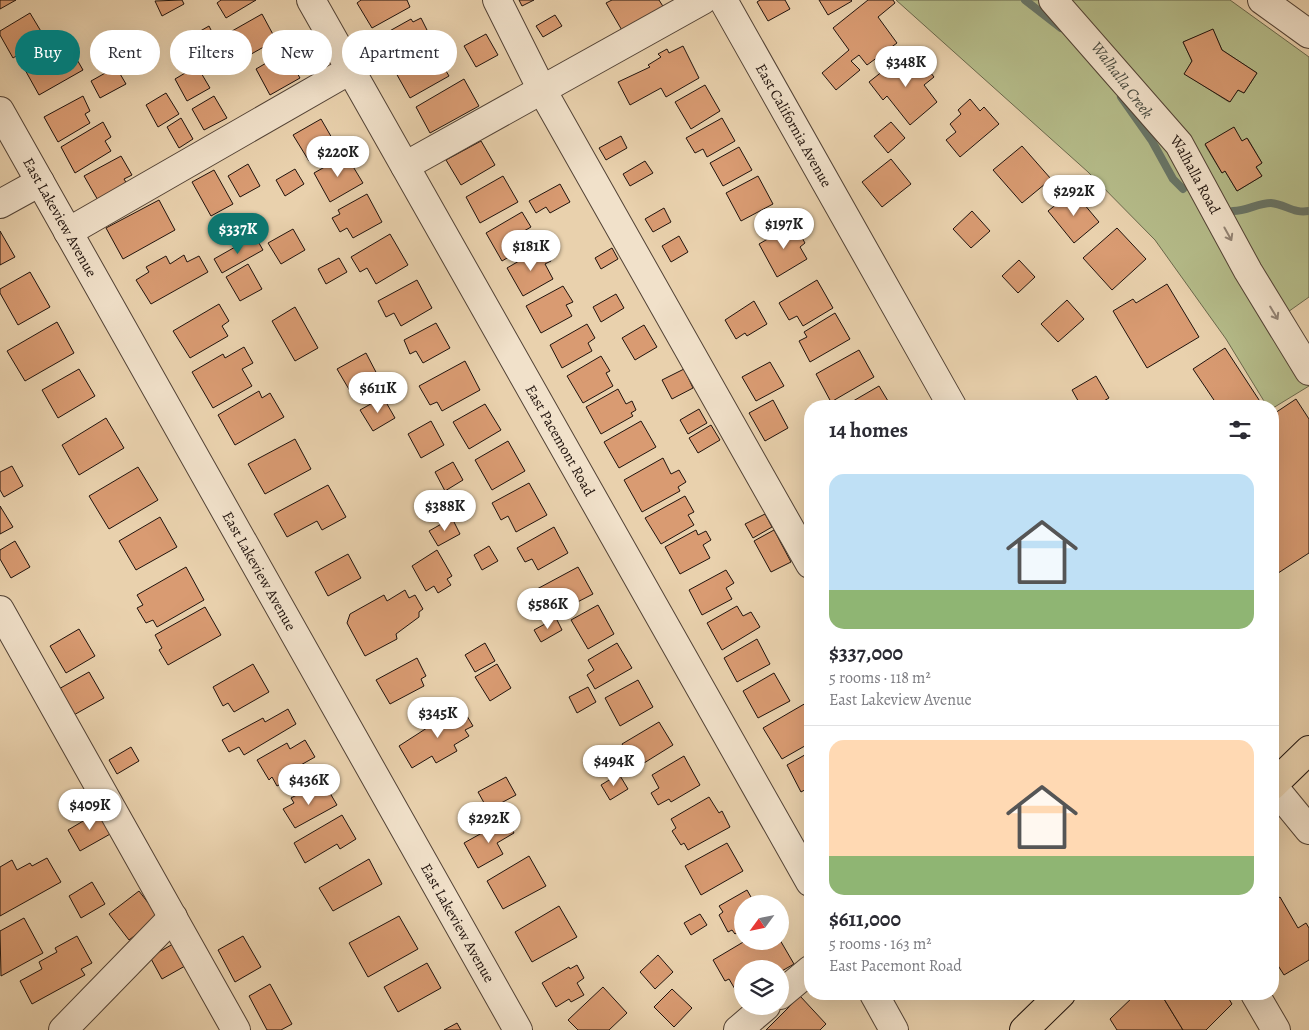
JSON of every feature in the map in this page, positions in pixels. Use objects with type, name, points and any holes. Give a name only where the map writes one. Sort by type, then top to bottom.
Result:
[{"type":"main road","points":[[1279,780],[1309,750]]},
{"type":"main road","points":[[1024,1030],[1055,1000]]},
{"type":"street","name":"East Pacemont Road","points":[[311,0],[342,56]]},
{"type":"street","points":[[497,0],[542,90],[804,553]]},
{"type":"street","points":[[405,166],[703,0]]},
{"type":"street","name":"East California Avenue","points":[[724,0],[949,400]]},
{"type":"street","name":"Walhalla Road","points":[[1053,0],[1179,144],[1248,271],[1309,371]]},
{"type":"street","points":[[1262,0],[1309,34]]},
{"type":"street","points":[[68,232],[342,75]]},
{"type":"street","name":"East Pacemont Road","points":[[353,75],[804,871]]},
{"type":"street","name":"East Lakeview Avenue","points":[[0,111],[518,1030]]},
{"type":"street","points":[[0,204],[40,182]]},
{"type":"street","points":[[0,610],[236,1030]]},
{"type":"street","points":[[1279,793],[1309,830]]},
{"type":"street","points":[[63,1030],[173,917]]},
{"type":"street","points":[[789,988],[804,975]]},
{"type":"street","points":[[877,1000],[894,1030]]},
{"type":"street","points":[[1258,1000],[1276,1030]]},
{"type":"street","points":[[738,1030],[756,1015]]},
{"type":"green space","points":[[896,0],[1230,0],[1309,57],[1309,297],[1278,319],[1309,371],[1309,386],[1279,404],[1279,400],[1263,400],[1226,339],[1155,240],[1088,172]],"holes":[[[1213,30],[1222,50],[1257,73],[1244,93],[1238,90],[1229,102],[1185,74],[1192,61],[1183,42]],[[1248,139],[1262,163],[1256,167],[1262,176],[1237,191],[1225,171],[1222,173],[1205,145]]]},
{"type":"building","points":[[0,0],[16,0],[0,9]]},
{"type":"building","points":[[182,0],[184,4],[162,16],[155,1]]},
{"type":"building","points":[[221,0],[256,0],[226,18],[217,3]]},
{"type":"building","points":[[361,0],[407,0],[410,7],[372,28],[357,3]]},
{"type":"building","points":[[519,0],[534,0],[522,6]]},
{"type":"building","points":[[612,0],[659,0],[664,8],[623,32],[606,3]]},
{"type":"building","points":[[760,0],[785,0],[790,9],[768,21],[757,2]]},
{"type":"building","points":[[819,0],[851,0],[852,1],[828,15]]},
{"type":"building","points":[[868,0],[893,0],[895,3],[878,17],[897,43],[867,65],[859,55],[851,61],[860,70],[836,90],[822,73],[849,50],[833,28]]},
{"type":"building","points":[[30,13],[40,30],[15,30],[15,57],[13,58],[0,35],[0,31]]},
{"type":"building","points":[[262,14],[271,30],[262,30],[262,48],[252,54],[252,30],[234,30]]},
{"type":"building","points":[[555,15],[562,26],[543,37],[536,26]]},
{"type":"building","points":[[421,18],[427,30],[391,30],[411,19],[413,22]]},
{"type":"building","points":[[209,26],[211,30],[202,30]]},
{"type":"building","points":[[1213,29],[1222,50],[1257,73],[1244,93],[1238,90],[1230,102],[1184,74],[1192,61],[1183,42]]},
{"type":"building","points":[[486,34],[498,55],[476,67],[464,46]]},
{"type":"building","points":[[683,46],[699,78],[666,97],[661,88],[630,105],[618,82],[650,67],[648,65],[661,57],[658,54],[667,49],[669,53]]},
{"type":"building","points":[[903,55],[912,65],[920,59],[934,77],[924,85],[937,102],[910,125],[887,96],[883,100],[869,82]]},
{"type":"building","points":[[262,65],[262,75],[298,75],[300,78],[270,95],[256,69]]},
{"type":"building","points":[[28,75],[74,75],[39,95]]},
{"type":"building","points":[[102,75],[121,75],[126,84],[100,98],[91,81]]},
{"type":"building","points":[[182,75],[202,75],[210,88],[187,101],[175,79]]},
{"type":"building","points":[[397,75],[449,76],[410,98]]},
{"type":"building","points":[[464,79],[479,106],[430,133],[416,107]]},
{"type":"building","points":[[705,85],[720,111],[691,129],[675,102]]},
{"type":"building","points":[[166,93],[179,114],[158,127],[146,105]]},
{"type":"building","points":[[83,96],[90,111],[85,114],[90,123],[58,142],[44,117]]},
{"type":"building","points":[[214,96],[227,118],[204,130],[192,109]]},
{"type":"building","points":[[970,99],[980,111],[984,107],[999,124],[960,157],[946,140],[956,132],[950,124],[961,114],[958,110]]},
{"type":"building","points":[[181,118],[193,139],[179,148],[167,127]]},
{"type":"building","points":[[722,118],[735,141],[707,157],[703,149],[695,153],[686,138]]},
{"type":"building","points":[[321,119],[336,145],[309,161],[293,135]]},
{"type":"building","points":[[103,122],[111,137],[105,141],[111,151],[75,173],[61,147]]},
{"type":"building","points":[[891,122],[905,138],[888,153],[874,136]]},
{"type":"building","points":[[1234,127],[1242,141],[1247,138],[1262,163],[1256,167],[1262,176],[1237,191],[1225,171],[1222,173],[1205,144]]},
{"type":"building","points":[[621,136],[627,148],[606,160],[599,148]]},
{"type":"building","points":[[481,141],[495,165],[461,185],[446,160]]},
{"type":"building","points":[[1022,146],[1051,179],[1022,203],[993,170]]},
{"type":"building","points":[[739,147],[752,170],[723,186],[710,163]]},
{"type":"building","points":[[346,155],[363,183],[330,202],[314,173]]},
{"type":"building","points":[[121,156],[132,175],[124,179],[128,186],[99,202],[84,176]]},
{"type":"building","points":[[891,159],[911,184],[882,207],[862,182]]},
{"type":"building","points":[[645,161],[653,173],[630,186],[623,174]]},
{"type":"building","points":[[248,164],[260,186],[240,197],[228,176]]},
{"type":"building","points":[[295,169],[304,184],[285,196],[276,180]]},
{"type":"building","points":[[214,170],[233,204],[211,216],[192,182]]},
{"type":"building","points":[[503,176],[518,202],[480,223],[466,197]]},
{"type":"building","points":[[758,176],[773,204],[741,221],[726,193]]},
{"type":"building","points":[[560,184],[570,202],[550,213],[546,207],[536,213],[529,201]]},
{"type":"building","points":[[1073,191],[1099,222],[1074,243],[1048,211]]},
{"type":"building","points":[[367,194],[382,222],[353,238],[347,228],[340,232],[332,218],[340,214],[338,210]]},
{"type":"building","points":[[159,200],[175,230],[123,259],[106,228]]},
{"type":"building","points":[[664,208],[671,222],[653,232],[645,219]]},
{"type":"building","points":[[972,211],[990,231],[971,248],[953,229]]},
{"type":"building","points":[[522,212],[531,227],[524,231],[531,244],[502,261],[486,233]]},
{"type":"building","points":[[794,224],[805,243],[800,247],[807,259],[777,277],[759,244]]},
{"type":"building","points":[[1117,228],[1146,259],[1112,290],[1083,258]]},
{"type":"building","points":[[293,229],[305,250],[281,264],[268,243]]},
{"type":"building","points":[[0,231],[15,257],[0,265]]},
{"type":"building","points":[[390,234],[408,265],[376,284],[367,268],[360,272],[351,257]]},
{"type":"building","points":[[679,236],[688,252],[671,262],[662,246]]},
{"type":"building","points":[[251,238],[256,238],[263,250],[222,273],[214,259]]},
{"type":"building","points":[[543,247],[551,261],[545,264],[553,279],[523,296],[507,268]]},
{"type":"building","points":[[612,248],[618,259],[601,269],[595,258]]},
{"type":"building","points":[[184,255],[187,262],[199,256],[208,272],[151,304],[136,280],[149,272],[146,267],[166,256],[170,264]]},
{"type":"building","points":[[339,258],[347,272],[326,284],[318,269]]},
{"type":"building","points":[[1019,260],[1035,277],[1018,293],[1002,276]]},
{"type":"building","points":[[248,264],[262,289],[240,301],[226,277]]},
{"type":"building","points":[[30,272],[50,307],[18,325],[0,293],[0,289]]},
{"type":"building","points":[[417,280],[432,308],[401,326],[394,313],[386,317],[378,301]]},
{"type":"building","points":[[817,280],[833,308],[803,326],[797,316],[789,320],[779,303]]},
{"type":"building","points":[[1167,284],[1199,337],[1147,368],[1113,311],[1133,299],[1136,303]]},
{"type":"building","points":[[563,286],[573,302],[566,305],[572,316],[541,333],[526,306]]},
{"type":"building","points":[[616,294],[624,308],[601,322],[593,307]]},
{"type":"building","points":[[1067,300],[1084,319],[1058,342],[1041,324]]},
{"type":"building","points":[[754,301],[767,324],[747,336],[745,333],[736,339],[725,320]]},
{"type":"building","points":[[219,304],[229,321],[222,326],[228,336],[190,358],[173,331]]},
{"type":"building","points":[[295,307],[318,348],[295,361],[272,321]]},
{"type":"building","points":[[835,313],[850,339],[810,362],[799,341],[807,337],[804,332]]},
{"type":"building","points":[[57,322],[74,353],[25,381],[7,351]]},
{"type":"building","points":[[436,323],[450,348],[423,363],[416,351],[410,354],[404,340]]},
{"type":"building","points":[[587,324],[595,338],[588,343],[592,351],[562,368],[550,345]]},
{"type":"building","points":[[644,325],[657,347],[635,360],[622,338]]},
{"type":"building","points":[[244,347],[253,363],[242,369],[252,386],[213,408],[192,372],[223,354],[225,358]]},
{"type":"building","points":[[1225,348],[1259,400],[1214,400],[1193,369]]},
{"type":"building","points":[[859,350],[874,377],[834,400],[830,400],[816,374]]},
{"type":"building","points":[[366,353],[378,376],[350,391],[337,369]]},
{"type":"building","points":[[601,356],[610,371],[606,373],[613,386],[583,403],[567,376]]},
{"type":"building","points":[[465,361],[480,390],[442,411],[437,402],[430,405],[419,386]]},
{"type":"building","points":[[770,362],[784,386],[756,401],[742,377]]},
{"type":"building","points":[[79,369],[95,396],[58,418],[42,390]]},
{"type":"building","points":[[684,369],[693,388],[672,399],[662,380]]},
{"type":"building","points":[[1096,376],[1109,398],[1106,400],[1078,400],[1072,390]]},
{"type":"building","points":[[879,386],[887,400],[855,400]]},
{"type":"building","points":[[618,389],[626,404],[632,401],[636,410],[631,413],[633,416],[601,434],[586,407]]},
{"type":"building","points":[[259,391],[262,398],[270,393],[284,417],[235,445],[218,415]]},
{"type":"building","points":[[383,397],[395,418],[373,431],[360,410]]},
{"type":"building","points":[[1296,399],[1309,419],[1309,553],[1279,572],[1279,410]]},
{"type":"building","points":[[773,400],[788,428],[765,441],[749,413]]},
{"type":"building","points":[[485,404],[501,430],[469,449],[453,422]]},
{"type":"building","points":[[699,409],[707,423],[688,434],[680,420]]},
{"type":"building","points":[[106,418],[124,448],[79,475],[62,445]]},
{"type":"building","points":[[431,421],[444,445],[421,458],[408,434]]},
{"type":"building","points":[[641,421],[656,447],[619,468],[604,442]]},
{"type":"building","points":[[711,425],[720,440],[698,453],[689,438]]},
{"type":"building","points":[[295,439],[311,469],[265,494],[248,464]]},
{"type":"building","points":[[508,441],[525,471],[492,490],[475,460]]},
{"type":"building","points":[[663,458],[671,474],[679,470],[686,482],[678,487],[680,491],[642,512],[624,480]]},
{"type":"building","points":[[453,462],[463,480],[445,491],[435,472]]},
{"type":"building","points":[[12,466],[23,486],[4,497],[0,490],[0,472]]},
{"type":"building","points":[[138,467],[158,500],[109,529],[89,496]]},
{"type":"building","points":[[529,483],[547,515],[516,532],[508,516],[501,520],[492,503]]},
{"type":"building","points":[[328,485],[346,517],[322,530],[317,521],[287,537],[274,514]]},
{"type":"building","points":[[685,496],[694,512],[688,515],[694,525],[661,544],[645,518]]},
{"type":"building","points":[[0,506],[13,527],[0,534]]},
{"type":"building","points":[[765,514],[772,527],[753,538],[745,524]]},
{"type":"building","points":[[160,517],[177,547],[136,570],[119,541]]},
{"type":"building","points":[[452,518],[460,534],[438,546],[429,531]]},
{"type":"building","points":[[554,527],[568,553],[538,570],[532,559],[525,562],[517,548]]},
{"type":"building","points":[[696,530],[698,535],[706,531],[711,540],[703,545],[710,558],[680,574],[665,547]]},
{"type":"building","points":[[774,530],[791,562],[771,572],[754,541]]},
{"type":"building","points":[[15,541],[30,567],[11,578],[0,559],[0,550]]},
{"type":"building","points":[[489,546],[498,561],[482,570],[474,555]]},
{"type":"building","points":[[437,550],[452,576],[447,579],[451,585],[438,593],[434,586],[426,591],[412,566]]},
{"type":"building","points":[[348,554],[361,578],[328,596],[315,572]]},
{"type":"building","points":[[186,567],[204,600],[157,627],[153,620],[146,623],[137,608],[143,605],[137,595]]},
{"type":"building","points":[[578,567],[593,594],[560,611],[554,601],[547,605],[537,589]]},
{"type":"building","points":[[726,570],[734,583],[726,588],[732,599],[702,615],[689,590]]},
{"type":"building","points":[[405,590],[409,598],[415,595],[423,609],[419,612],[419,617],[396,634],[397,639],[365,656],[347,623],[350,614],[384,595],[387,601]]},
{"type":"building","points":[[598,605],[614,634],[588,649],[571,620]]},
{"type":"building","points":[[737,606],[743,616],[751,612],[760,627],[722,650],[707,623]]},
{"type":"building","points":[[205,607],[221,635],[168,665],[159,650],[162,648],[155,635]]},
{"type":"building","points":[[556,618],[562,630],[541,642],[534,630]]},
{"type":"building","points":[[79,629],[95,656],[66,673],[50,646]]},
{"type":"building","points":[[757,639],[770,664],[737,682],[724,658]]},
{"type":"building","points":[[485,643],[495,661],[475,672],[465,655]]},
{"type":"building","points":[[617,643],[632,668],[595,689],[587,675],[594,670],[588,660]]},
{"type":"building","points":[[417,658],[426,676],[421,679],[424,686],[390,704],[376,680]]},
{"type":"building","points":[[253,664],[269,692],[234,712],[228,703],[223,706],[213,687]]},
{"type":"building","points":[[497,664],[511,688],[490,701],[475,677]]},
{"type":"building","points":[[89,672],[104,698],[72,716],[57,690]]},
{"type":"building","points":[[774,673],[790,701],[758,718],[743,691]]},
{"type":"building","points":[[638,680],[653,707],[620,726],[605,698]]},
{"type":"building","points":[[588,687],[596,702],[577,713],[569,697]]},
{"type":"building","points":[[804,704],[804,746],[782,759],[763,728]]},
{"type":"building","points":[[461,706],[473,726],[465,730],[469,736],[454,745],[457,751],[436,763],[432,756],[412,768],[399,746]]},
{"type":"building","points":[[288,709],[296,724],[244,755],[239,747],[229,752],[222,740],[263,718],[265,722]]},
{"type":"building","points":[[659,722],[673,745],[644,763],[640,756],[632,761],[622,744]]},
{"type":"building","points":[[305,740],[315,757],[299,766],[303,773],[277,786],[272,777],[269,780],[257,760],[287,743],[290,749]]},
{"type":"building","points":[[131,747],[139,761],[117,774],[109,760]]},
{"type":"building","points":[[804,755],[804,790],[801,792],[787,765]]},
{"type":"building","points":[[684,756],[700,785],[671,802],[669,799],[658,805],[651,793],[659,788],[652,775]]},
{"type":"building","points":[[619,774],[628,789],[610,800],[601,785]]},
{"type":"building","points":[[506,777],[516,795],[488,810],[478,792]]},
{"type":"building","points":[[310,788],[314,795],[327,788],[337,805],[295,828],[283,809],[294,803],[291,798]]},
{"type":"building","points":[[709,797],[719,813],[722,811],[730,827],[688,850],[684,843],[681,845],[672,831],[676,828],[671,819]]},
{"type":"building","points":[[100,811],[112,833],[80,851],[68,830]]},
{"type":"building","points":[[342,815],[356,839],[340,849],[337,844],[305,863],[294,843]]},
{"type":"building","points":[[507,819],[514,833],[497,843],[503,854],[478,868],[464,843]]},
{"type":"building","points":[[727,843],[743,871],[701,895],[685,866]]},
{"type":"building","points":[[529,856],[546,886],[503,909],[487,881]]},
{"type":"building","points":[[47,858],[61,882],[0,916],[0,867],[12,860],[17,870],[30,863],[32,866]]},
{"type":"building","points":[[369,859],[382,884],[333,911],[319,888]]},
{"type":"building","points":[[92,882],[105,904],[81,918],[69,896]]},
{"type":"building","points":[[747,890],[750,895],[738,895]]},
{"type":"building","points":[[139,891],[159,917],[129,940],[109,914]]},
{"type":"building","points":[[734,897],[734,933],[732,930],[728,932],[719,915],[723,912],[719,906]]},
{"type":"building","points":[[1279,898],[1298,928],[1306,923],[1309,928],[1309,960],[1284,975],[1279,967]]},
{"type":"building","points":[[559,906],[577,937],[532,962],[515,932]]},
{"type":"building","points":[[700,914],[707,925],[691,935],[684,923]]},
{"type":"building","points":[[399,916],[418,949],[368,977],[349,943]]},
{"type":"building","points":[[24,918],[43,953],[1,976],[0,931]]},
{"type":"building","points":[[77,936],[92,963],[81,969],[85,975],[32,1004],[20,981],[42,969],[39,962],[57,952],[55,948]]},
{"type":"building","points":[[243,936],[261,967],[235,982],[218,950]]},
{"type":"building","points":[[173,944],[185,966],[162,979],[150,957]]},
{"type":"building","points":[[734,948],[734,950],[786,950],[794,964],[789,967],[789,960],[734,960],[734,988],[729,979],[725,981],[713,960]]},
{"type":"building","points":[[658,955],[673,972],[655,989],[640,972]]},
{"type":"building","points":[[427,963],[441,988],[398,1012],[384,987]]},
{"type":"building","points":[[577,965],[584,978],[577,983],[584,995],[571,1002],[569,999],[556,1007],[542,983],[569,967],[570,969]]},
{"type":"building","points":[[270,984],[292,1024],[281,1030],[267,1030],[249,996]]},
{"type":"building","points":[[603,987],[627,1013],[609,1030],[578,1030],[568,1020]]},
{"type":"building","points":[[672,989],[692,1008],[674,1027],[654,1007]]},
{"type":"building","points":[[800,996],[826,1024],[820,1030],[766,1030],[781,1015],[789,1015],[789,1007]]},
{"type":"building","points":[[1130,1000],[1165,1000],[1183,1030],[1117,1030],[1110,1019]]},
{"type":"building","points":[[1165,1000],[1230,1000],[1232,1004],[1206,1030],[1183,1030]]},
{"type":"building","points":[[457,1023],[461,1030],[444,1030]]},
{"type":"waterway","name":"Walhalla Creek","points":[[1025,0],[1061,28]]},
{"type":"waterway","name":"Walhalla Creek","points":[[1121,97],[1152,141],[1173,179],[1183,189]]},
{"type":"waterway","name":"Walhalla Creek","points":[[1233,211],[1271,203],[1294,210],[1309,211]]}]
